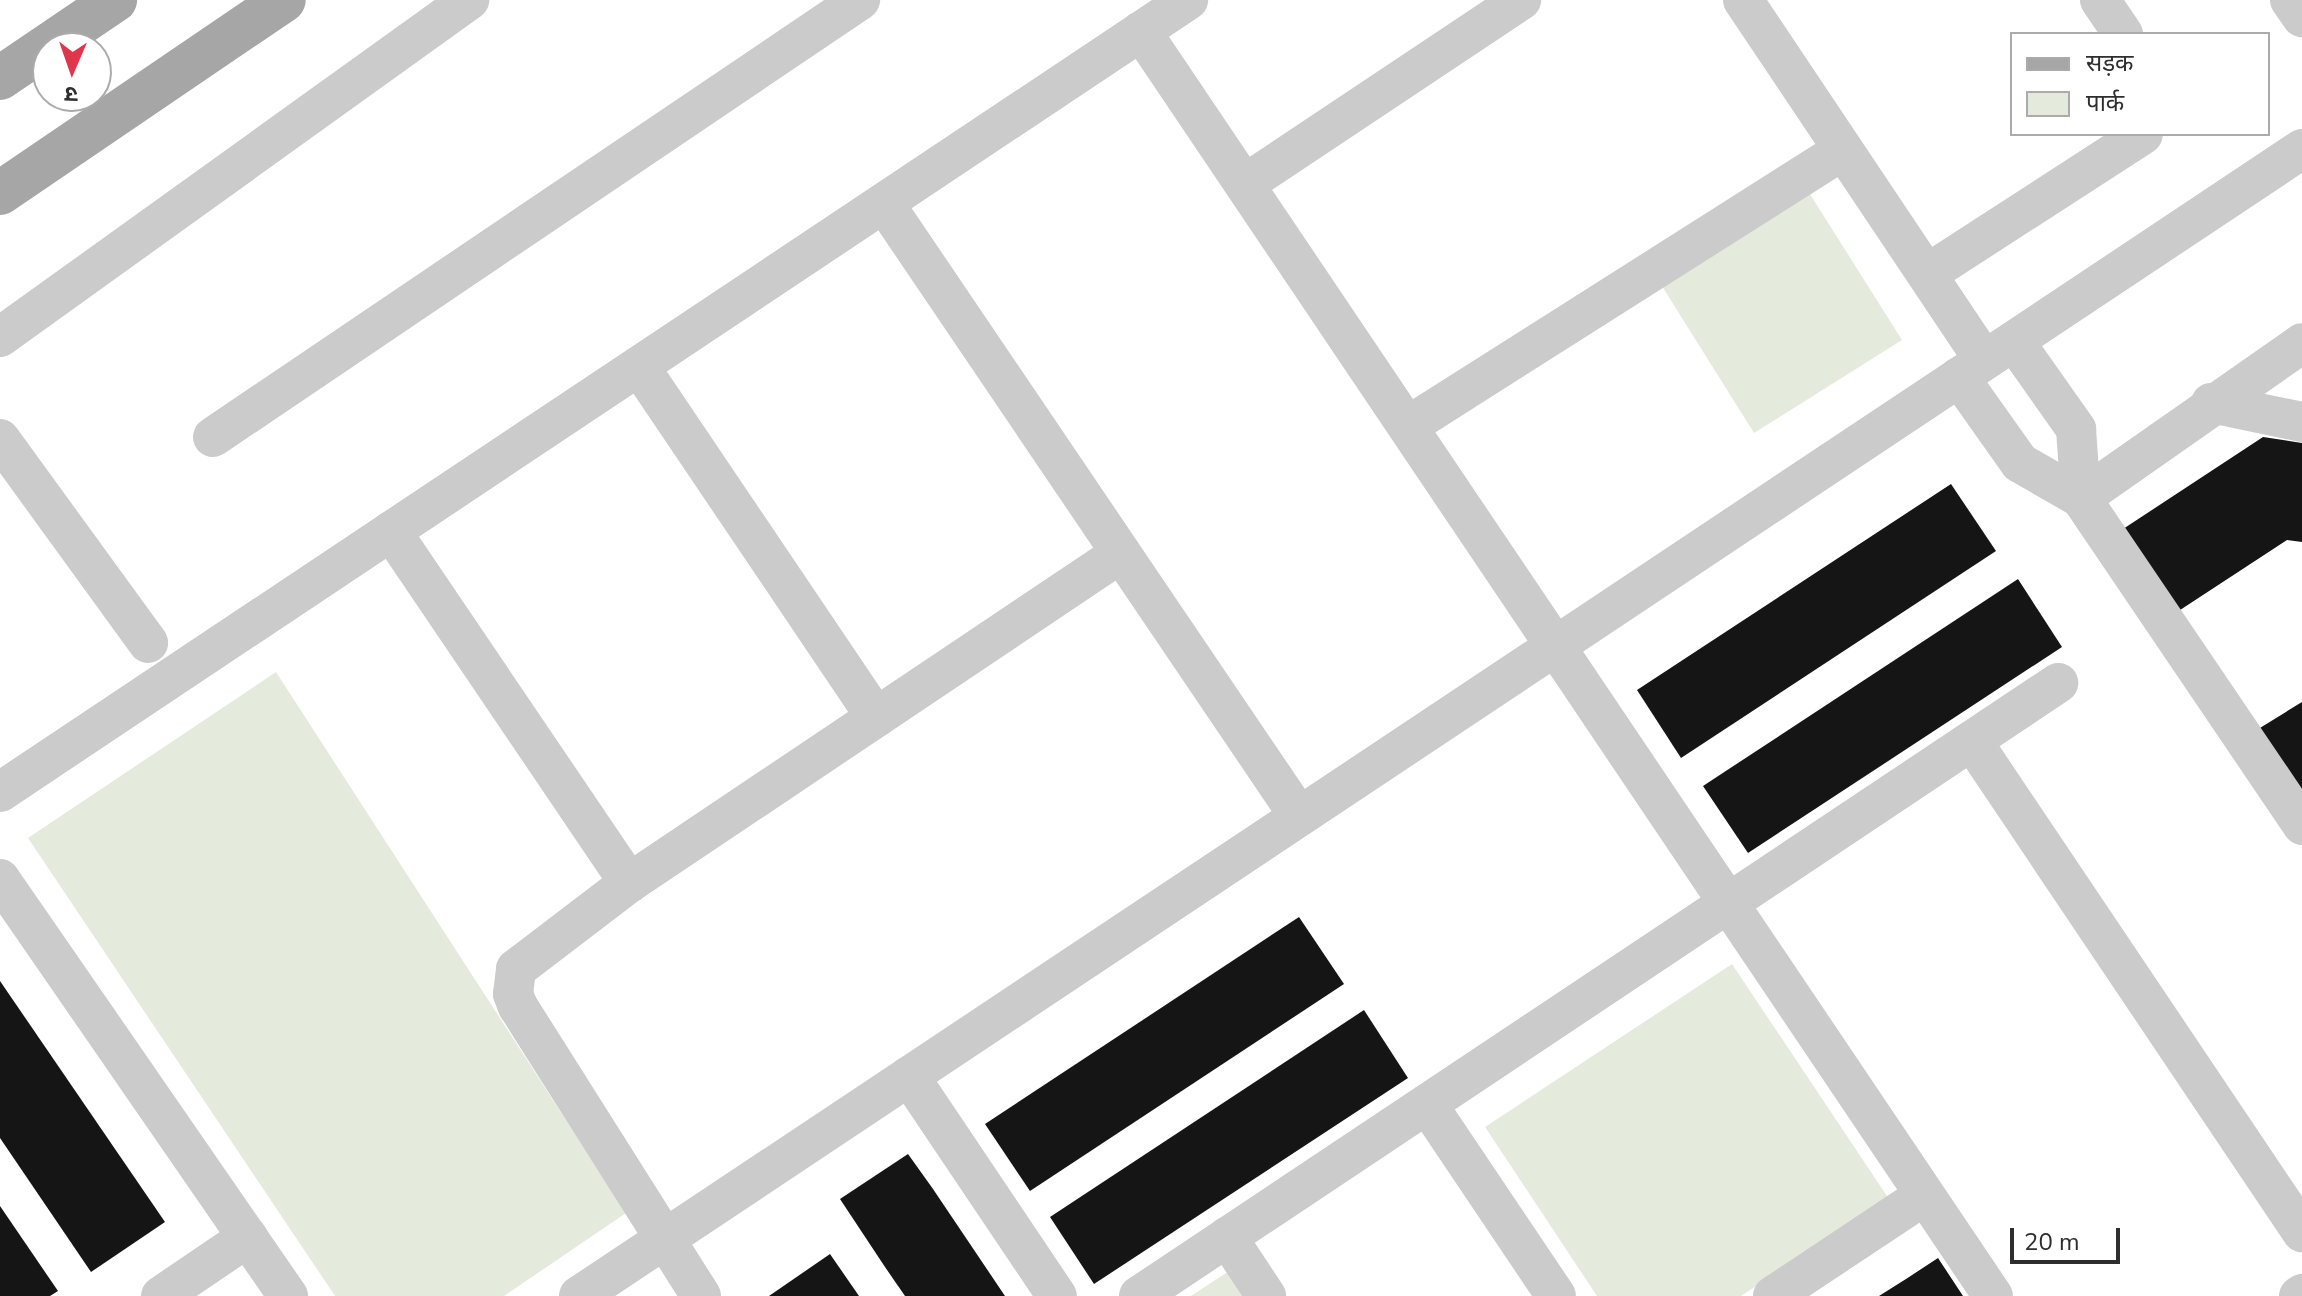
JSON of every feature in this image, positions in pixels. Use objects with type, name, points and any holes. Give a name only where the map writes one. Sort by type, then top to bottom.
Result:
[{"type":"main road","points":[[0,78],[115,0]]},
{"type":"main road","points":[[0,193],[284,0]]},
{"type":"street","points":[[0,337],[469,0]]},
{"type":"street","points":[[213,437],[860,0]]},
{"type":"street","points":[[0,792],[1188,0]]},
{"type":"street","points":[[1245,184],[1521,0]]},
{"type":"street","points":[[1743,0],[1986,359],[2020,463],[2081,498],[2302,825]]},
{"type":"street","points":[[2100,0],[2122,32]]},
{"type":"street","points":[[2290,0],[2302,17]]},
{"type":"street","points":[[1141,31],[1993,1296]]},
{"type":"street","points":[[1927,274],[2140,136]]},
{"type":"street","points":[[579,1296],[2302,149]]},
{"type":"street","points":[[1408,426],[1843,150]]},
{"type":"street","points":[[884,203],[1299,816]]},
{"type":"street","points":[[2081,498],[2211,403],[2302,343]]},
{"type":"street","points":[[1986,359],[2076,429],[2081,498]]},
{"type":"street","points":[[639,366],[876,717]]},
{"type":"street","points":[[2211,403],[2302,422]]},
{"type":"street","points":[[0,439],[148,643]]},
{"type":"street","points":[[391,531],[629,883]]},
{"type":"street","points":[[701,1296],[663,1240],[513,994],[516,969],[629,883],[1121,553]]},
{"type":"street","points":[[1139,1296],[2058,683]]},
{"type":"street","points":[[1972,741],[2302,1232]]},
{"type":"street","points":[[0,879],[288,1296]]},
{"type":"street","points":[[909,1076],[1057,1296]]},
{"type":"street","points":[[1427,1104],[1556,1296]]},
{"type":"street","points":[[1773,1296],[1925,1195]]},
{"type":"street","points":[[161,1296],[248,1237]]},
{"type":"street","points":[[1227,1237],[1266,1296]]},
{"type":"green space","points":[[1808,191],[1902,340],[1754,433],[1660,283]]},
{"type":"green space","points":[[276,672],[626,1213],[504,1296],[335,1296],[28,838]]},
{"type":"green space","points":[[1732,964],[1889,1199],[1741,1296],[1597,1296],[1485,1127]]},
{"type":"green space","points":[[1229,1271],[1245,1296],[1191,1296]]},
{"type":"building","points":[[2263,437],[2302,443],[2302,542],[2287,540],[2177,612],[2120,531]]},
{"type":"building","points":[[1951,484],[1996,551],[1681,758],[1637,690]]},
{"type":"building","points":[[2018,579],[2062,647],[1748,853],[1703,786]]},
{"type":"building","points":[[2302,702],[2302,797],[2255,731]]},
{"type":"building","points":[[1299,917],[1344,984],[1030,1191],[985,1124]]},
{"type":"building","points":[[0,981],[165,1222],[91,1272],[0,1138]]},
{"type":"building","points":[[1364,1010],[1408,1078],[1094,1284],[1050,1217]]},
{"type":"building","points":[[908,1154],[1005,1296],[905,1296],[885,1267],[840,1199]]},
{"type":"building","points":[[0,1206],[58,1291],[50,1296],[0,1296]]},
{"type":"building","points":[[830,1254],[859,1296],[769,1296]]},
{"type":"building","points":[[1938,1258],[1963,1296],[1879,1296],[1906,1279]]}]
